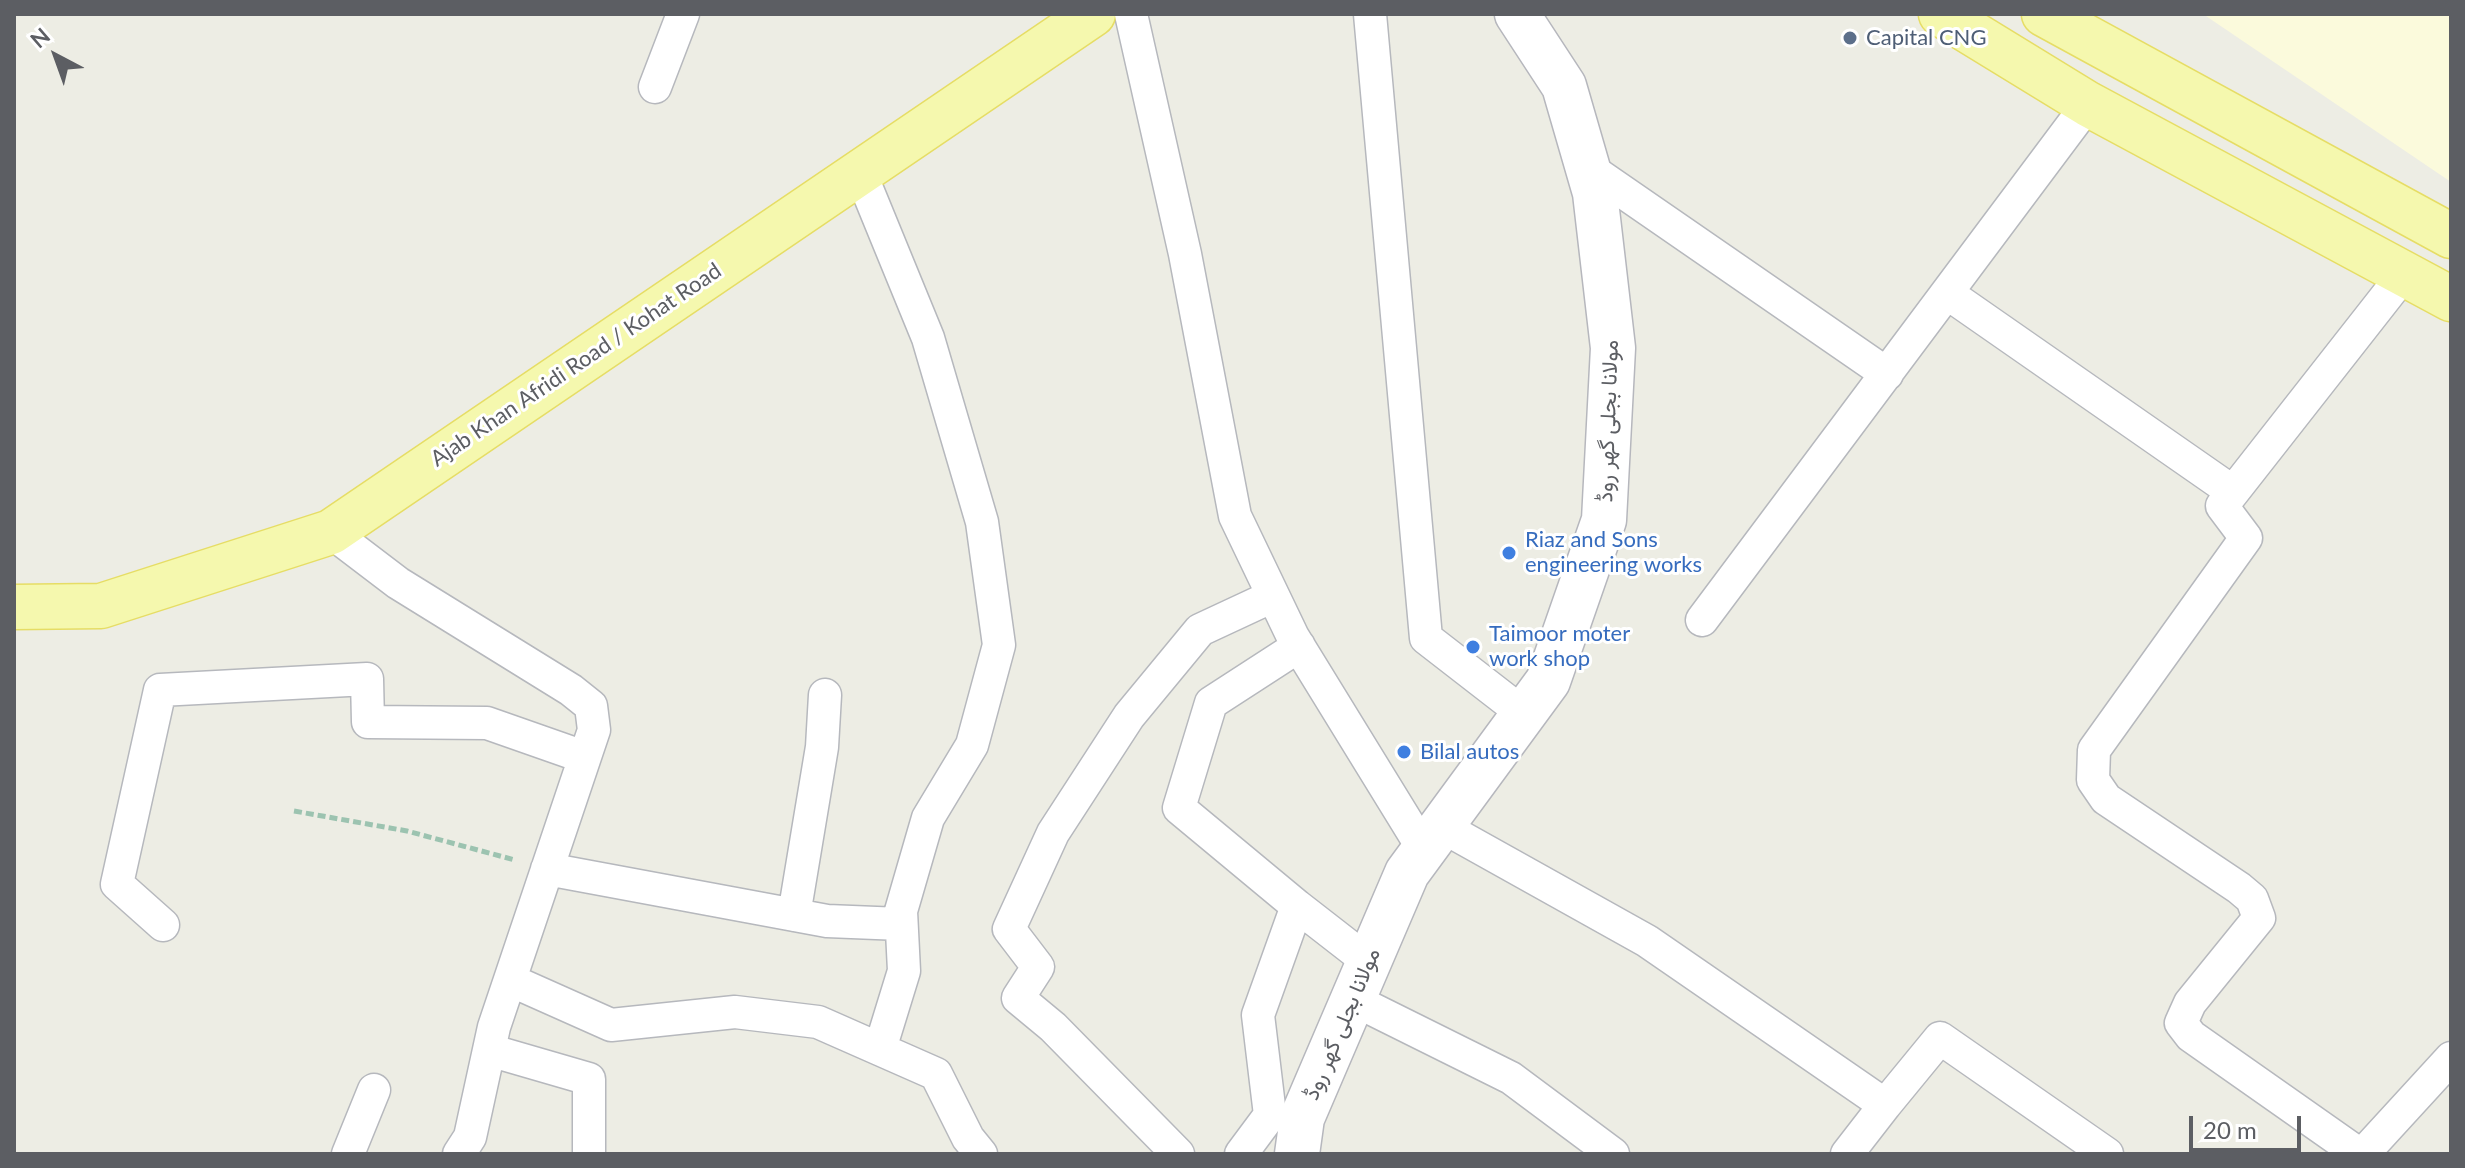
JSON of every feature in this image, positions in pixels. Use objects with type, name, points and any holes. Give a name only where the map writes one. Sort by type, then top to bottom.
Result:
[{"type":"main road","name":"Ajab Khan Afridi Road / Kohat Road","points":[[14,607],[101,606],[331,532],[1093,14]]},
{"type":"main road","points":[[1941,14],[2088,104],[2451,299]]},
{"type":"main road","points":[[2044,14],[2451,236]]},
{"type":"main road","points":[[2297,217],[2322,166]]},
{"type":"street","points":[[655,87],[683,14]]},
{"type":"street","points":[[1131,14],[1185,254],[1235,516],[1299,646],[1433,838],[1647,941],[1885,1105]]},
{"type":"street","points":[[1370,14],[1426,638],[1524,714]]},
{"type":"street","name":"مولانا بجلی گھر روڈ","points":[[1297,1154],[1302,1118],[1407,873],[1548,681],[1604,520],[1613,348],[1595,193],[1564,86],[1517,14]]},
{"type":"street","points":[[1702,620],[2088,104]]},
{"type":"street","points":[[1587,167],[1887,374]]},
{"type":"street","points":[[860,172],[932,353],[982,522],[999,645],[972,745],[928,818],[901,911],[904,971],[880,1049]]},
{"type":"street","points":[[2404,274],[2222,506],[2246,538],[2094,750],[2093,780],[2106,799],[2252,899],[2259,918],[2190,1003],[2181,1023],[2191,1036],[2361,1154],[2451,1058]]},
{"type":"street","points":[[1947,293],[2233,492]]},
{"type":"street","points":[[331,532],[398,583],[571,690],[591,706],[594,730],[510,980],[489,1050],[470,1137],[459,1154]]},
{"type":"street","points":[[1178,1154],[1053,1027],[1018,998],[1038,967],[1009,929],[1053,833],[1129,716],[1200,630],[1273,596]]},
{"type":"street","points":[[1299,646],[1211,703],[1179,808],[1297,906],[1361,980],[1511,1078],[1613,1154]]},
{"type":"street","points":[[163,925],[117,884],[160,690],[367,679],[368,722],[487,723],[584,757]]},
{"type":"street","points":[[794,915],[822,747],[825,695]]},
{"type":"street","points":[[547,869],[827,921],[901,924]]},
{"type":"street","points":[[1241,1154],[1270,1115],[1258,1015],[1297,906]]},
{"type":"street","points":[[510,980],[611,1025],[735,1012],[818,1022],[936,1074],[968,1138],[981,1154]]},
{"type":"street","points":[[1847,1154],[1940,1038],[2107,1154]]},
{"type":"street","points":[[489,1050],[589,1079],[589,1154]]},
{"type":"street","points":[[348,1154],[374,1090]]},
{"type":"path","points":[[294,811],[407,831],[547,869]]},
{"type":"shaded area","points":[[2203,14],[2451,14],[2451,182]]},
{"type":"place","name":"Capital CNG","points":[[1850,38]]},
{"type":"place","name":"Riaz and Sons engineering works","points":[[1509,553]]},
{"type":"place","name":"Taimoor moter work shop","points":[[1473,647]]},
{"type":"place","name":"Bilal autos","points":[[1404,752]]}]
